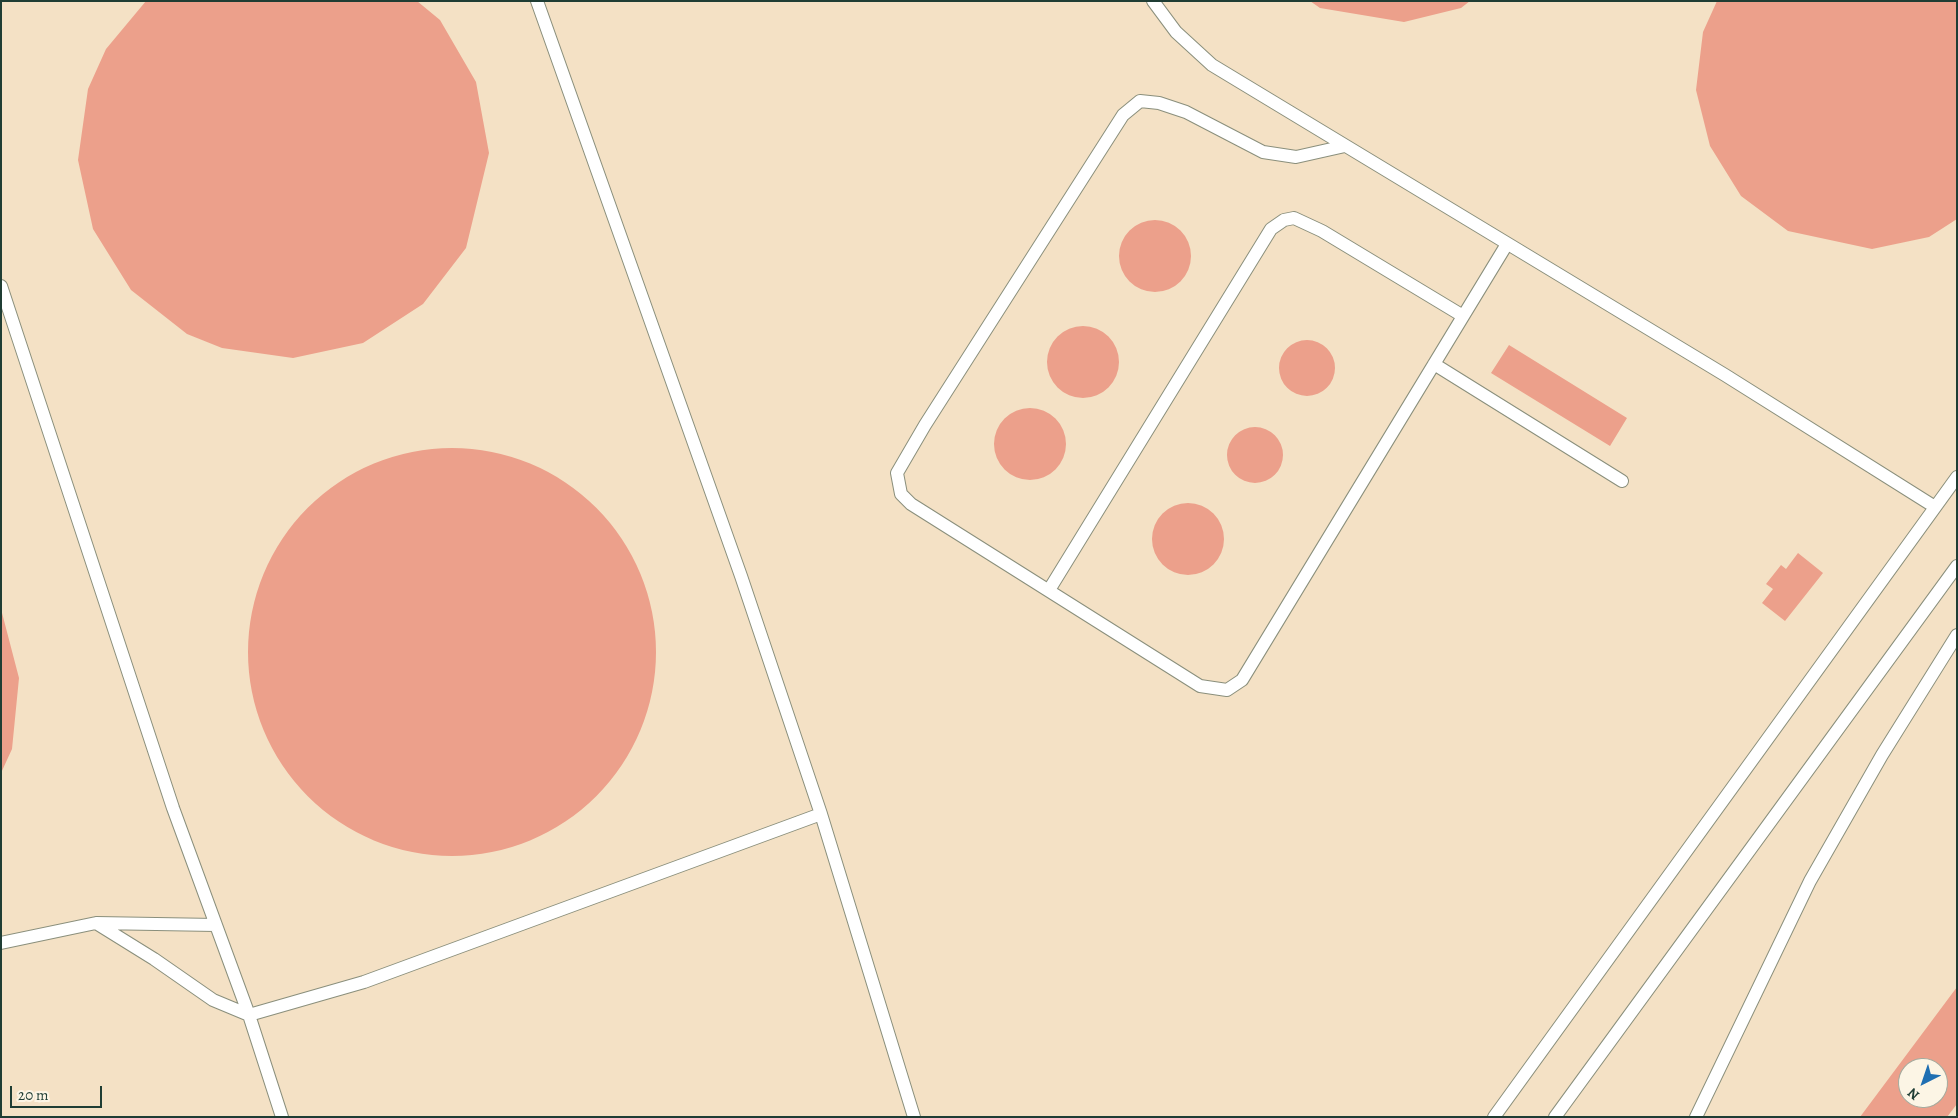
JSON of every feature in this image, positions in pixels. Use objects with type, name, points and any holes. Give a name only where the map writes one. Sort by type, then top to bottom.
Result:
[{"type":"lane","points":[[537,1],[741,576],[821,814],[914,1117]]},
{"type":"lane","points":[[1153,1],[1176,32],[1212,65],[1725,375],[1935,506]]},
{"type":"lane","points":[[1345,146],[1296,157],[1263,152],[1186,112],[1159,103],[1140,100],[1123,115],[925,425],[897,473],[901,494],[910,504],[1200,686],[1227,690],[1242,680],[1507,244]]},
{"type":"lane","points":[[1048,590],[1271,229],[1284,220],[1294,218],[1322,231],[1463,316]]},
{"type":"lane","points":[[1,286],[173,808],[249,1015],[282,1117]]},
{"type":"lane","points":[[1434,364],[1622,481]]},
{"type":"lane","points":[[1494,1117],[1957,477]]},
{"type":"lane","points":[[1555,1117],[1957,566]]},
{"type":"lane","points":[[1696,1117],[1810,881],[1882,754],[1957,635]]},
{"type":"lane","points":[[96,923],[154,959],[212,1000],[249,1015],[364,982],[821,814]]},
{"type":"lane","points":[[1,943],[96,923],[216,925]]},
{"type":"building","points":[[146,1],[417,1],[440,20],[476,82],[489,153],[466,248],[423,304],[363,343],[293,358],[222,348],[187,334],[131,290],[93,229],[78,160],[88,89],[106,49]]},
{"type":"building","points":[[1310,1],[1470,1],[1461,8],[1404,22],[1320,8]]},
{"type":"building","points":[[1717,1],[1957,1],[1957,219],[1929,237],[1872,249],[1788,231],[1741,196],[1710,146],[1696,90],[1703,32]]},
{"type":"building","points":[[1155,220],[1175,226],[1185,236],[1191,256],[1185,276],[1175,286],[1155,292],[1135,286],[1125,276],[1119,256],[1125,236],[1135,226]]},
{"type":"building","points":[[1083,326],[1103,332],[1113,342],[1119,362],[1113,382],[1103,392],[1083,398],[1063,392],[1053,382],[1047,362],[1053,342],[1063,332]]},
{"type":"building","points":[[1307,340],[1318,342],[1327,348],[1333,357],[1335,368],[1333,379],[1327,388],[1318,394],[1307,396],[1296,394],[1287,388],[1281,379],[1279,368],[1281,357],[1287,348],[1296,342]]},
{"type":"building","points":[[1509,345],[1627,418],[1610,446],[1491,373]]},
{"type":"building","points":[[1030,408],[1050,414],[1060,424],[1066,444],[1060,464],[1050,474],[1030,480],[1010,474],[1000,464],[994,444],[1000,424],[1010,414]]},
{"type":"building","points":[[1255,427],[1266,429],[1275,435],[1281,444],[1283,455],[1281,466],[1275,475],[1266,481],[1255,483],[1244,481],[1235,475],[1229,466],[1227,455],[1229,444],[1235,435],[1244,429]]},
{"type":"building","points":[[452,448],[492,452],[530,463],[565,482],[582,494],[610,522],[622,539],[641,574],[652,612],[656,652],[652,692],[641,730],[622,765],[610,782],[582,810],[565,822],[530,841],[492,852],[452,856],[412,852],[374,841],[339,822],[322,810],[294,782],[282,765],[263,730],[252,692],[248,652],[252,612],[263,574],[282,539],[294,522],[322,494],[339,482],[374,463],[412,452]]},
{"type":"building","points":[[1188,503],[1208,509],[1218,519],[1224,539],[1218,559],[1208,569],[1188,575],[1168,569],[1158,559],[1152,539],[1158,519],[1168,509]]},
{"type":"building","points":[[1798,553],[1823,573],[1785,621],[1762,603],[1773,589],[1766,584],[1781,565],[1786,569]]},
{"type":"building","points":[[1,609],[19,678],[12,749],[1,773]]},
{"type":"building","points":[[1957,987],[1957,1104],[1947,1117],[1860,1117],[1898,1066],[1898,1108],[1948,1108],[1948,1058],[1904,1058]]}]
